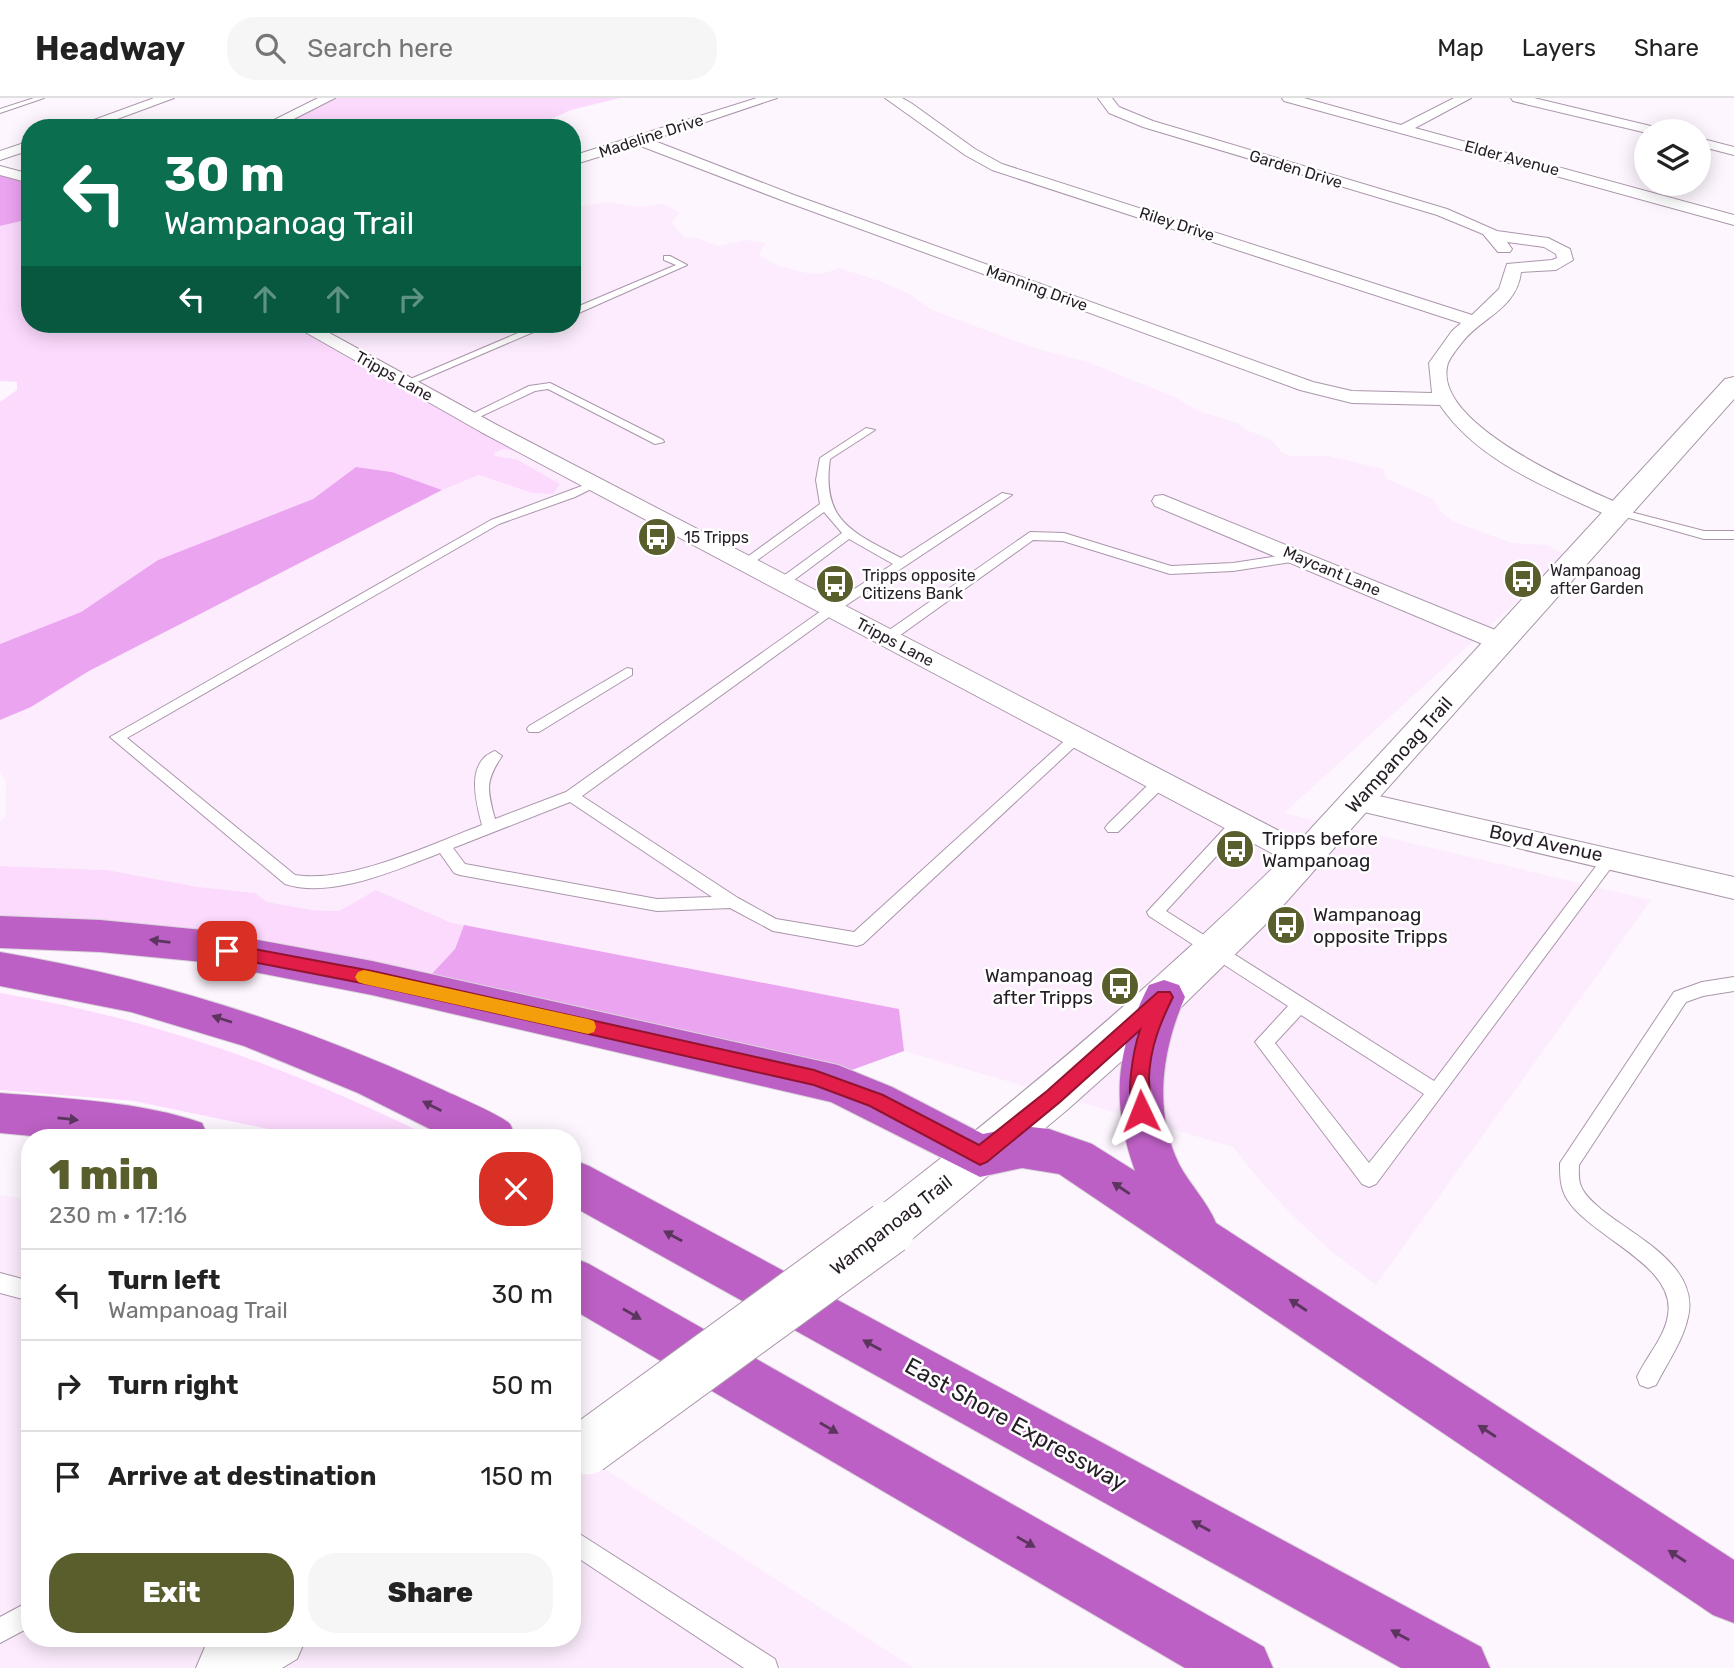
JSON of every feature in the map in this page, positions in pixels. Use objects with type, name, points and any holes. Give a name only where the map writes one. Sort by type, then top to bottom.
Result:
[{"type":"highway","points":[[0,932],[113,937],[203,946],[372,978],[801,1074],[858,1092],[980,1156],[1021,1146],[1035,1146],[1062,1153],[1089,1166],[1734,1594]]},
{"type":"highway","points":[[0,969],[76,982],[157,1001],[270,1036],[383,1082],[475,1129]]},
{"type":"highway","points":[[1164,997],[1148,1031],[1141,1062],[1139,1093],[1149,1148],[1161,1180],[1181,1211],[1208,1240],[1239,1266]]},
{"type":"highway","points":[[0,1113],[85,1120],[136,1129]]},
{"type":"highway","name":"East Shore Expressway","points":[[581,1186],[1460,1668]]},
{"type":"highway","points":[[581,1286],[1243,1668]]},
{"type":"main road","name":"Wampanoag Trail","points":[[581,1452],[889,1228],[980,1156],[1068,1084],[1214,951],[1306,858],[1734,384]]},
{"type":"main road","points":[[226,1668],[261,1647]]},
{"type":"street","points":[[105,119],[167,98]]},
{"type":"street","points":[[284,119],[328,98]]},
{"type":"street","name":"Madeline Drive","points":[[581,158],[770,98]]},
{"type":"street","name":"Riley Drive","points":[[892,98],[920,112],[970,154],[997,167],[1476,322]]},
{"type":"street","name":"Garden Drive","points":[[1105,98],[1114,110],[1148,124],[1442,212],[1492,235],[1548,243],[1564,252],[1565,260],[1556,265],[1513,268]]},
{"type":"street","name":"Elder Avenue","points":[[1289,98],[1734,219]]},
{"type":"street","points":[[1403,129],[1464,98]]},
{"type":"street","points":[[1518,98],[1634,126]]},
{"type":"street","name":"Manning Drive","points":[[639,140],[789,198],[1307,386],[1352,397],[1443,399]]},
{"type":"street","points":[[1711,145],[1734,151]]},
{"type":"street","points":[[0,170],[21,176]]},
{"type":"street","points":[[1492,235],[1502,244],[1513,268],[1513,283],[1487,313],[1458,335],[1442,354],[1436,374],[1443,399],[1460,420],[1491,446],[1544,477],[1619,512]]},
{"type":"street","name":"Tripps Lane","points":[[316,333],[469,418],[1306,858]]},
{"type":"street","name":"Maycant Lane","points":[[1163,501],[1501,642]]},
{"type":"street","name":"Boyd Avenue","points":[[1357,801],[1734,888]]},
{"type":"lane","points":[[0,111],[41,98]]},
{"type":"lane","points":[[581,309],[683,265],[667,258]]},
{"type":"lane","points":[[405,383],[525,333]]},
{"type":"lane","points":[[469,418],[533,388],[550,386],[659,442]]},
{"type":"lane","points":[[870,430],[825,458],[820,478],[825,506],[838,527],[900,563]]},
{"type":"lane","points":[[595,484],[554,503],[495,522],[117,737],[291,880],[313,884],[393,865],[571,796],[832,609],[1006,495]]},
{"type":"lane","points":[[745,563],[825,506]]},
{"type":"lane","points":[[1619,512],[1704,535],[1734,535]]},
{"type":"lane","points":[[782,583],[849,533]]},
{"type":"lane","points":[[887,638],[1030,536],[1064,537],[1170,570],[1233,567],[1298,557]]},
{"type":"lane","points":[[534,729],[627,672]]},
{"type":"lane","points":[[571,796],[732,902],[773,925],[857,939],[1077,737]]},
{"type":"lane","points":[[490,827],[480,778],[484,768],[495,756]]},
{"type":"lane","points":[[1113,828],[1161,781]]},
{"type":"lane","points":[[1239,822],[1155,912],[1436,1092]]},
{"type":"lane","points":[[442,845],[460,869],[657,905],[732,902]]},
{"type":"lane","points":[[1300,1005],[1264,1042],[1370,1178],[1611,858]]},
{"type":"lane","points":[[1648,1377],[1679,1313],[1675,1282],[1653,1259],[1595,1219],[1572,1192],[1569,1163],[1680,997],[1702,989],[1734,984]]},
{"type":"lane","points":[[0,1283],[21,1289]]},
{"type":"lane","points":[[581,1546],[766,1668]]},
{"type":"lane","points":[[0,1631],[21,1619]]},
{"type":"shaded area","points":[[330,98],[620,98],[571,110],[551,119],[286,119]]},
{"type":"shaded area","points":[[0,174],[21,181],[21,221],[0,226]]},
{"type":"shaded area","points":[[608,202],[637,207],[664,204],[680,213],[671,222],[685,238],[694,237],[718,246],[746,240],[766,243],[760,256],[778,266],[811,274],[822,274],[839,268],[880,281],[909,294],[932,310],[1034,348],[1088,362],[1175,397],[1198,411],[1238,423],[1244,429],[1272,440],[1282,453],[1291,456],[1329,456],[1383,469],[1387,479],[1433,499],[1440,511],[1454,522],[1512,543],[1547,545],[1567,556],[1284,813],[1651,900],[1376,1285],[1331,1251],[1292,1215],[1233,1147],[904,1051],[899,1009],[453,923],[376,890],[339,911],[312,910],[266,902],[255,893],[198,887],[107,870],[0,866],[0,821],[5,817],[6,782],[0,771],[0,720],[31,707],[89,671],[442,490],[479,475],[531,493],[541,493],[560,485],[516,459],[495,456],[494,452],[503,449],[531,454],[312,333],[581,333],[581,206]]},
{"type":"shaded area","points":[[21,221],[21,333],[311,333],[531,454],[503,449],[494,453],[495,456],[516,459],[560,484],[553,494],[532,493],[479,475],[442,490],[392,472],[356,467],[313,499],[158,560],[81,612],[0,644],[0,402],[17,390],[17,382],[0,381],[0,226]]},
{"type":"shaded area","points":[[356,467],[392,472],[442,490],[89,671],[31,707],[0,720],[0,644],[81,612],[158,560],[313,499]]},
{"type":"shaded area","points":[[0,866],[107,870],[198,887],[255,893],[267,902],[312,910],[339,911],[376,890],[452,923],[464,925],[455,949],[427,979],[0,920]]},
{"type":"shaded area","points":[[464,925],[899,1009],[904,1051],[849,1071],[427,979],[455,949]]},
{"type":"shaded area","points":[[0,993],[113,1017],[221,1049],[326,1089],[414,1129],[268,1129],[134,1101],[0,1090]]},
{"type":"shaded area","points":[[0,1195],[21,1198],[21,1647],[581,1647],[581,1454],[914,1668],[0,1668]]},
{"type":"slow traffic","points":[[364,977],[588,1027]]},
{"type":"place","name":"15 Tripps","points":[[657,537]]},
{"type":"place","name":"Wampanoag after Garden","points":[[1523,579]]},
{"type":"place","name":"Tripps opposite Citizens Bank","points":[[835,584]]},
{"type":"place","name":"Tripps before Wampanoag","points":[[1235,849]]},
{"type":"place","name":"Wampanoag opposite Tripps","points":[[1286,925]]},
{"type":"place","name":"Wampanoag after Tripps","points":[[1120,986]]},
{"type":"route","points":[[227,951],[372,978],[814,1077],[858,1092],[980,1156],[1054,1097],[1164,997],[1144,1046],[1139,1093],[1141,1111]]}]
